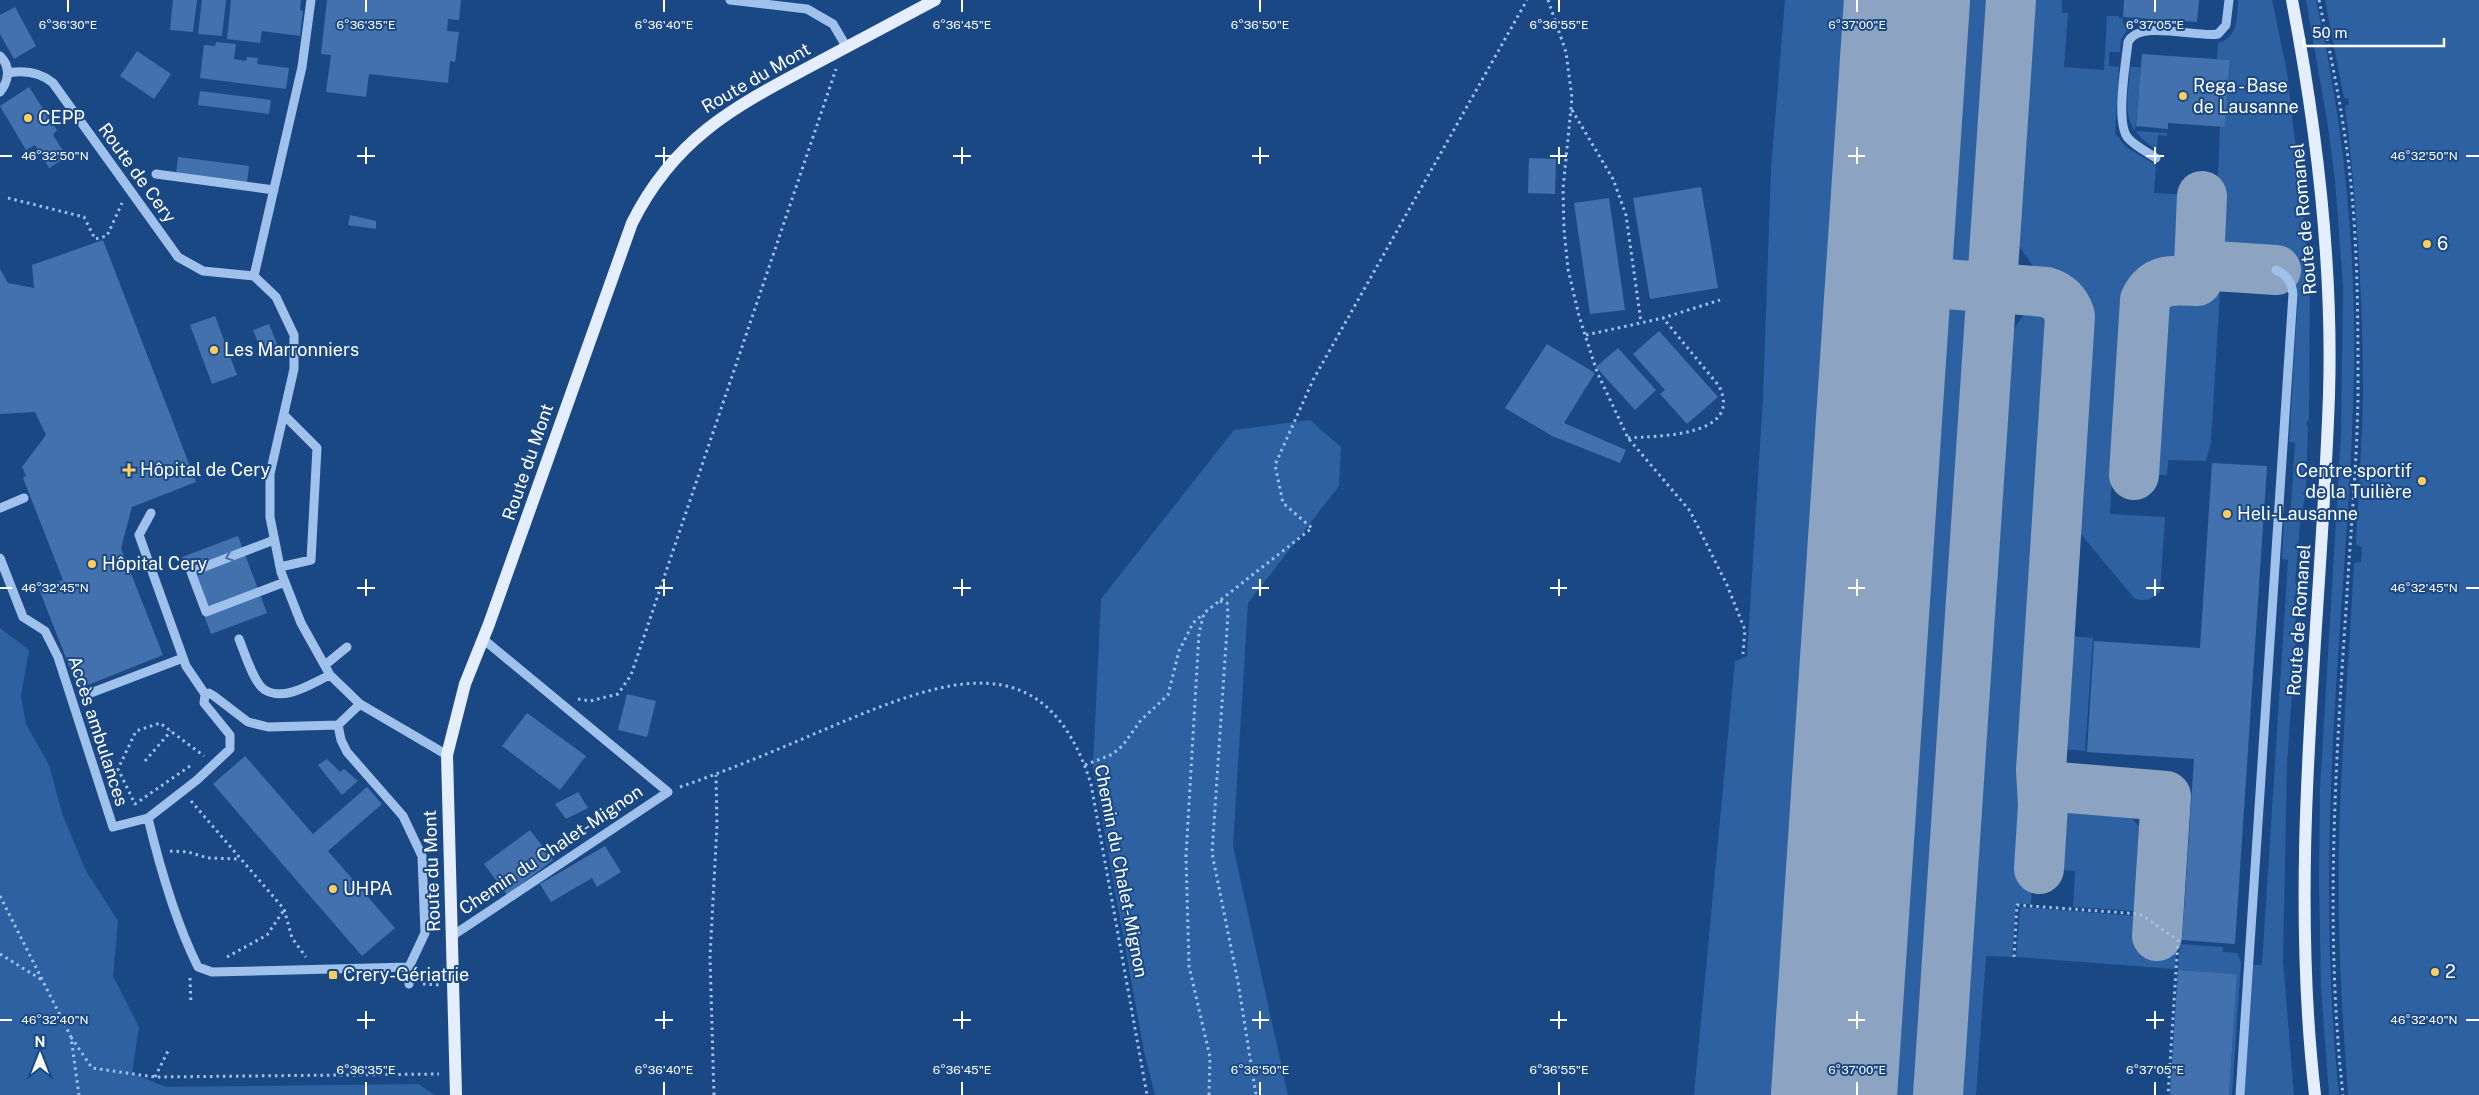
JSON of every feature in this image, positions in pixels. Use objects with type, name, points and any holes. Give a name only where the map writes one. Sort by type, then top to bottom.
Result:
[{"type":"main road","name":"Route du Mont","points":[[456,1095],[447,755],[465,684],[483,639],[611,278],[643,200],[672,161],[704,130],[754,96],[935,0]]},
{"type":"main road","name":"Route de Romanel","points":[[2292,0],[2310,94],[2325,226],[2329,303],[2329,402],[2304,829],[2304,947],[2315,1095]]},
{"type":"street","points":[[310,0],[302,67],[254,276],[276,297],[294,336],[294,369],[270,474],[270,517],[274,540],[280,567],[301,623],[330,675],[360,704],[447,755]]},
{"type":"street","points":[[730,0],[807,9],[833,24],[843,49]]},
{"type":"street","points":[[2156,158],[2134,144],[2124,132],[2122,116],[2130,36],[2143,30],[2218,34],[2226,25],[2229,0]]},
{"type":"street","points":[[0,56],[7,66],[8,74],[7,81],[0,92]]},
{"type":"street","name":"Route de Cery","points":[[8,74],[20,71],[44,75],[53,84],[178,257],[203,271],[254,276]]},
{"type":"street","points":[[156,174],[274,190]]},
{"type":"street","points":[[2240,1095],[2293,294],[2292,287],[2287,278],[2276,270]]},
{"type":"street","points":[[280,567],[311,560],[317,448],[284,415]]},
{"type":"street","points":[[0,508],[24,498]]},
{"type":"street","points":[[151,513],[139,535],[186,666],[205,694]]},
{"type":"street","points":[[274,540],[191,572],[206,612],[285,582]]},
{"type":"street","name":"Accès ambulances","points":[[0,558],[23,617],[45,631],[58,656],[113,827],[148,818],[156,853],[189,948],[198,967]]},
{"type":"street","points":[[239,639],[258,682],[265,690],[280,694],[295,692],[330,675]]},
{"type":"street","name":"Chemin du Chalet-Mignon","points":[[452,936],[668,792],[483,639]]},
{"type":"street","points":[[325,665],[347,647]]},
{"type":"street","points":[[88,694],[183,658]]},
{"type":"street","points":[[205,694],[209,693],[214,696],[248,722],[268,727],[338,725],[360,704]]},
{"type":"street","points":[[148,818],[217,763],[230,749],[232,742],[230,735],[204,703],[203,698],[205,694]]},
{"type":"street","points":[[338,725],[341,740],[347,752],[403,816],[422,856],[425,934],[409,967],[410,984]]},
{"type":"street","points":[[198,967],[212,972],[409,967]]},
{"type":"path","points":[[1085,765],[1113,754],[1123,745],[1141,720],[1168,695],[1179,651],[1193,623],[1312,528],[1282,504],[1275,465],[1313,380],[1527,0]]},
{"type":"path","points":[[1548,0],[1566,52],[1572,110],[1563,189],[1564,229],[1568,269],[1579,316],[1598,372],[1628,438],[1690,511],[1727,585],[1745,630],[1743,654]]},
{"type":"path","points":[[2319,0],[2336,85],[2351,186],[2358,396],[2334,822],[2334,941],[2338,1050],[2343,1095]]},
{"type":"path","points":[[552,696],[590,701],[618,694],[631,675],[843,49]]},
{"type":"path","points":[[1572,110],[1613,179],[1626,215],[1642,322]]},
{"type":"path","points":[[8,198],[84,217],[95,239],[107,236],[117,214]]},
{"type":"path","points":[[1586,335],[1663,318],[1720,300]]},
{"type":"path","points":[[1628,438],[1692,432],[1712,424],[1722,411],[1724,395],[1719,386],[1663,318]]},
{"type":"path","points":[[1220,601],[1227,603],[1228,614],[1212,852],[1238,982],[1256,1095]]},
{"type":"path","points":[[1204,613],[1200,633],[1186,856],[1188,966],[1210,1057],[1209,1095]]},
{"type":"path","name":"Chemin du Chalet-Mignon","points":[[668,792],[716,775],[896,700],[946,685],[972,683],[1009,687],[1025,693],[1042,703],[1064,725],[1085,765],[1091,784],[1147,1095]]},
{"type":"path","points":[[204,756],[135,804],[118,769],[136,731],[160,723],[204,756],[217,763]]},
{"type":"path","points":[[145,761],[171,731]]},
{"type":"path","points":[[714,1095],[710,957],[717,825],[716,775]]},
{"type":"path","points":[[187,797],[284,910],[292,938],[317,970]]},
{"type":"path","points":[[156,853],[175,850],[208,858],[241,858]]},
{"type":"path","points":[[0,896],[70,1037],[92,1068],[155,1077],[439,1074]]},
{"type":"path","points":[[2014,957],[2017,905],[2140,914],[2178,940],[2168,1095]]},
{"type":"path","points":[[198,967],[208,966],[252,945],[267,935],[284,910]]},
{"type":"path","points":[[0,954],[42,981]]},
{"type":"path","points":[[410,984],[453,985]]},
{"type":"path","points":[[70,1037],[79,1095]]},
{"type":"path","points":[[155,1077],[169,1050]]},
{"type":"shaded area","points":[[1785,0],[1874,0],[1800,1095],[1694,1095],[1735,661],[1747,656],[1763,397],[1771,169]]},
{"type":"shaded area","points":[[1939,0],[2001,0],[1985,242],[1980,254],[1973,263],[1965,268],[1956,270],[1946,269],[1937,265],[1929,257],[1923,246]]},
{"type":"shaded area","points":[[2022,0],[2062,0],[2062,13],[2068,13],[2064,67],[2104,70],[2107,16],[2123,18],[2123,24],[2128,29],[2121,39],[2120,52],[2109,52],[2109,66],[2119,67],[2115,133],[2126,147],[2156,165],[2154,193],[2196,195],[2189,274],[2157,278],[2146,289],[2139,306],[2127,475],[2112,474],[2110,514],[2165,517],[2160,592],[2145,600],[2134,598],[2075,527],[2088,317],[2085,307],[2076,289],[2062,277],[2043,268],[2033,266],[2013,237],[2008,225]]},
{"type":"shaded area","points":[[2238,0],[2272,0],[2287,72],[2295,142],[2301,164],[2305,210],[2303,212],[2310,281],[2309,419],[2306,423],[2308,427],[2306,489],[2303,493],[2305,496],[2300,524],[2295,583],[2299,586],[2298,593],[2294,596],[2296,628],[2293,631],[2296,637],[2287,764],[2283,960],[2294,1095],[2244,1095],[2253,965],[2262,965],[2288,560],[2282,559],[2284,520],[2290,520],[2295,443],[2289,442],[2298,295],[2292,276],[2282,266],[2269,261],[2225,260],[2214,256],[2206,247],[2204,241],[2203,229],[2206,196],[2217,197],[2220,126],[2225,126],[2230,69],[2230,60],[2217,59],[2218,43],[2225,40],[2233,32],[2237,20]]},
{"type":"shaded area","points":[[2306,0],[2316,0],[2334,91],[2346,182],[2353,275],[2353,414],[2331,786],[2329,875],[2332,1007],[2339,1095],[2329,1095],[2321,988],[2319,881],[2320,789],[2341,435],[2343,286],[2335,181],[2328,126]]},
{"type":"shaded area","name":"Centre sportif de la Tuilière","points":[[2325,0],[2479,0],[2479,1095],[2348,1095],[2342,1010],[2339,834],[2354,563],[2361,562],[2362,547],[2356,545],[2363,360],[2353,179],[2345,106],[2349,104],[2348,99],[2344,98]]},
{"type":"shaded area","points":[[2130,67],[2141,67],[2135,130],[2128,114],[2127,104]]},
{"type":"shaded area","points":[[2136,131],[2167,133],[2167,136],[2158,135],[2157,150]]},
{"type":"shaded area","points":[[2171,288],[2220,290],[2211,442],[2206,461],[2168,460],[2167,475],[2155,475],[2143,469],[2141,465],[2152,310],[2158,296]]},
{"type":"shaded area","points":[[1950,299],[1967,306],[1976,320],[1978,332],[1927,1095],[1866,1095],[1917,327],[1921,316],[1928,307],[1937,302]]},
{"type":"shaded area","points":[[2031,308],[2043,310],[2055,319],[2023,802],[2036,803],[2031,904],[2016,904],[2012,957],[1986,956],[1976,1095],[1949,1095],[1998,352],[2024,314]]},
{"type":"shaded area","points":[[1310,420],[1341,447],[1339,486],[1248,603],[1233,846],[1288,1095],[1155,1095],[1144,1052],[1093,767],[1101,599],[1234,430]]},
{"type":"shaded area","points":[[0,628],[29,650],[21,696],[26,724],[49,765],[63,816],[86,871],[118,921],[113,976],[139,1027],[132,1073],[166,1087],[418,1084],[435,1095],[0,1095]]},
{"type":"shaded area","points":[[2070,636],[2093,638],[2085,751],[2061,749],[2057,746],[2064,642]]},
{"type":"shaded area","points":[[2050,804],[2124,809],[2143,831],[2138,911],[2073,907],[2075,871],[2046,869]]},
{"type":"shaded area","points":[[2020,907],[2137,916],[2136,936],[2177,939],[2175,969],[2016,957]]},
{"type":"shaded area","points":[[2180,944],[2223,947],[2223,952],[2237,953],[2241,962],[2232,1095],[2229,1095],[2237,974],[2178,970]]},
{"type":"building","points":[[173,0],[197,0],[193,32],[170,30]]},
{"type":"building","points":[[202,0],[226,0],[222,36],[198,34]]},
{"type":"building","points":[[231,0],[301,0],[300,10],[303,11],[300,36],[262,31],[260,43],[227,39]]},
{"type":"building","points":[[327,0],[461,0],[459,20],[448,19],[447,31],[459,32],[455,62],[450,61],[448,83],[369,74],[366,97],[326,92],[331,55],[321,54]]},
{"type":"building","points":[[2124,0],[2199,0],[2197,22],[2123,17]]},
{"type":"building","points":[[15,7],[36,46],[14,59],[0,34],[0,15]]},
{"type":"building","points":[[216,42],[236,44],[234,59],[246,61],[247,57],[258,58],[257,64],[289,68],[286,89],[200,78],[204,45],[215,46]]},
{"type":"building","points":[[137,51],[171,74],[154,99],[120,76]]},
{"type":"building","name":"Rega - Base de Lausanne","points":[[2142,54],[2230,60],[2225,127],[2168,123],[2168,129],[2136,126]]},
{"type":"building","name":"CEPP","points":[[29,87],[57,130],[53,135],[67,157],[49,168],[35,145],[26,150],[0,106]]},
{"type":"building","points":[[200,91],[271,100],[269,114],[198,105]]},
{"type":"building","points":[[178,157],[249,166],[247,183],[176,174]]},
{"type":"building","points":[[1529,158],[1556,159],[1555,194],[1528,193]]},
{"type":"building","points":[[1701,187],[1718,288],[1650,299],[1633,198]]},
{"type":"building","points":[[1609,198],[1625,310],[1590,314],[1574,203]]},
{"type":"building","points":[[350,215],[376,221],[376,229],[348,225]]},
{"type":"building","points":[[103,240],[196,482],[132,507],[121,548],[163,655],[78,689],[39,589],[63,580],[23,478],[26,476],[22,467],[46,435],[35,412],[0,414],[0,269],[8,283],[34,288],[32,265]]},
{"type":"building","name":"Les Marronniers","points":[[215,316],[237,375],[212,384],[190,325]]},
{"type":"building","points":[[269,324],[277,344],[261,350],[253,330]]},
{"type":"building","points":[[1659,331],[1718,397],[1687,424],[1660,394],[1665,390],[1633,354]]},
{"type":"building","points":[[1547,344],[1595,373],[1564,423],[1626,450],[1620,463],[1552,436],[1505,408]]},
{"type":"building","points":[[1618,348],[1656,390],[1635,410],[1596,367]]},
{"type":"building","points":[[2212,463],[2267,466],[2235,944],[2182,940],[2194,759],[2087,752],[2094,641],[2200,648]]},
{"type":"building","points":[[238,536],[267,613],[211,634],[182,557]]},
{"type":"building","points":[[627,694],[656,701],[647,737],[618,730]]},
{"type":"building","points":[[527,713],[586,756],[560,790],[502,746]]},
{"type":"building","name":"UHPA","points":[[245,756],[313,834],[367,787],[382,804],[328,851],[395,928],[362,956],[213,784]]},
{"type":"building","points":[[327,759],[340,772],[344,769],[358,781],[342,795],[318,765]]},
{"type":"building","points":[[578,792],[588,808],[566,819],[555,804]]},
{"type":"building","points":[[530,830],[553,860],[507,895],[484,864]]},
{"type":"building","points":[[605,846],[621,872],[597,887],[592,878],[551,902],[540,884]]},
{"type":"building","points":[[2178,970],[2237,974],[2229,1095],[2170,1095]]},
{"type":"taxiway","points":[[1938,1095],[2011,0]]},
{"type":"taxiway","points":[[2202,196],[2199,265],[2276,270]]},
{"type":"taxiway","points":[[1892,225],[1896,245],[1904,261],[1924,279],[1933,283],[2046,292],[2061,301],[2070,316],[2041,770],[2043,805],[2039,869]]},
{"type":"taxiway","points":[[2134,475],[2145,300],[2149,293],[2160,284],[2174,281],[2197,281],[2199,265]]},
{"type":"taxiway","points":[[1885,336],[1891,316],[1900,301],[1913,290],[1933,283]]},
{"type":"taxiway","points":[[2041,770],[2044,779],[2058,787],[2166,796],[2157,936]]},
{"type":"runway","points":[[1834,1095],[1907,0]]},
{"type":"place","name":"Rega - Base de Lausanne","points":[[2183,96]]},
{"type":"place","name":"CEPP","points":[[28,118]]},
{"type":"place","name":"6","points":[[2427,244]]},
{"type":"place","name":"Les Marronniers","points":[[214,350]]},
{"type":"place","name":"Hôpital de Cery","points":[[129,470]]},
{"type":"place","name":"Centre sportif de la Tuilière","points":[[2422,481]]},
{"type":"place","name":"Heli-Lausanne","points":[[2227,514]]},
{"type":"place","name":"Hôpital Cery","points":[[92,564]]},
{"type":"place","name":"UHPA","points":[[333,889]]},
{"type":"place","name":"2","points":[[2435,972]]},
{"type":"place","name":"Crery-Gériatrie","points":[[333,975]]}]
